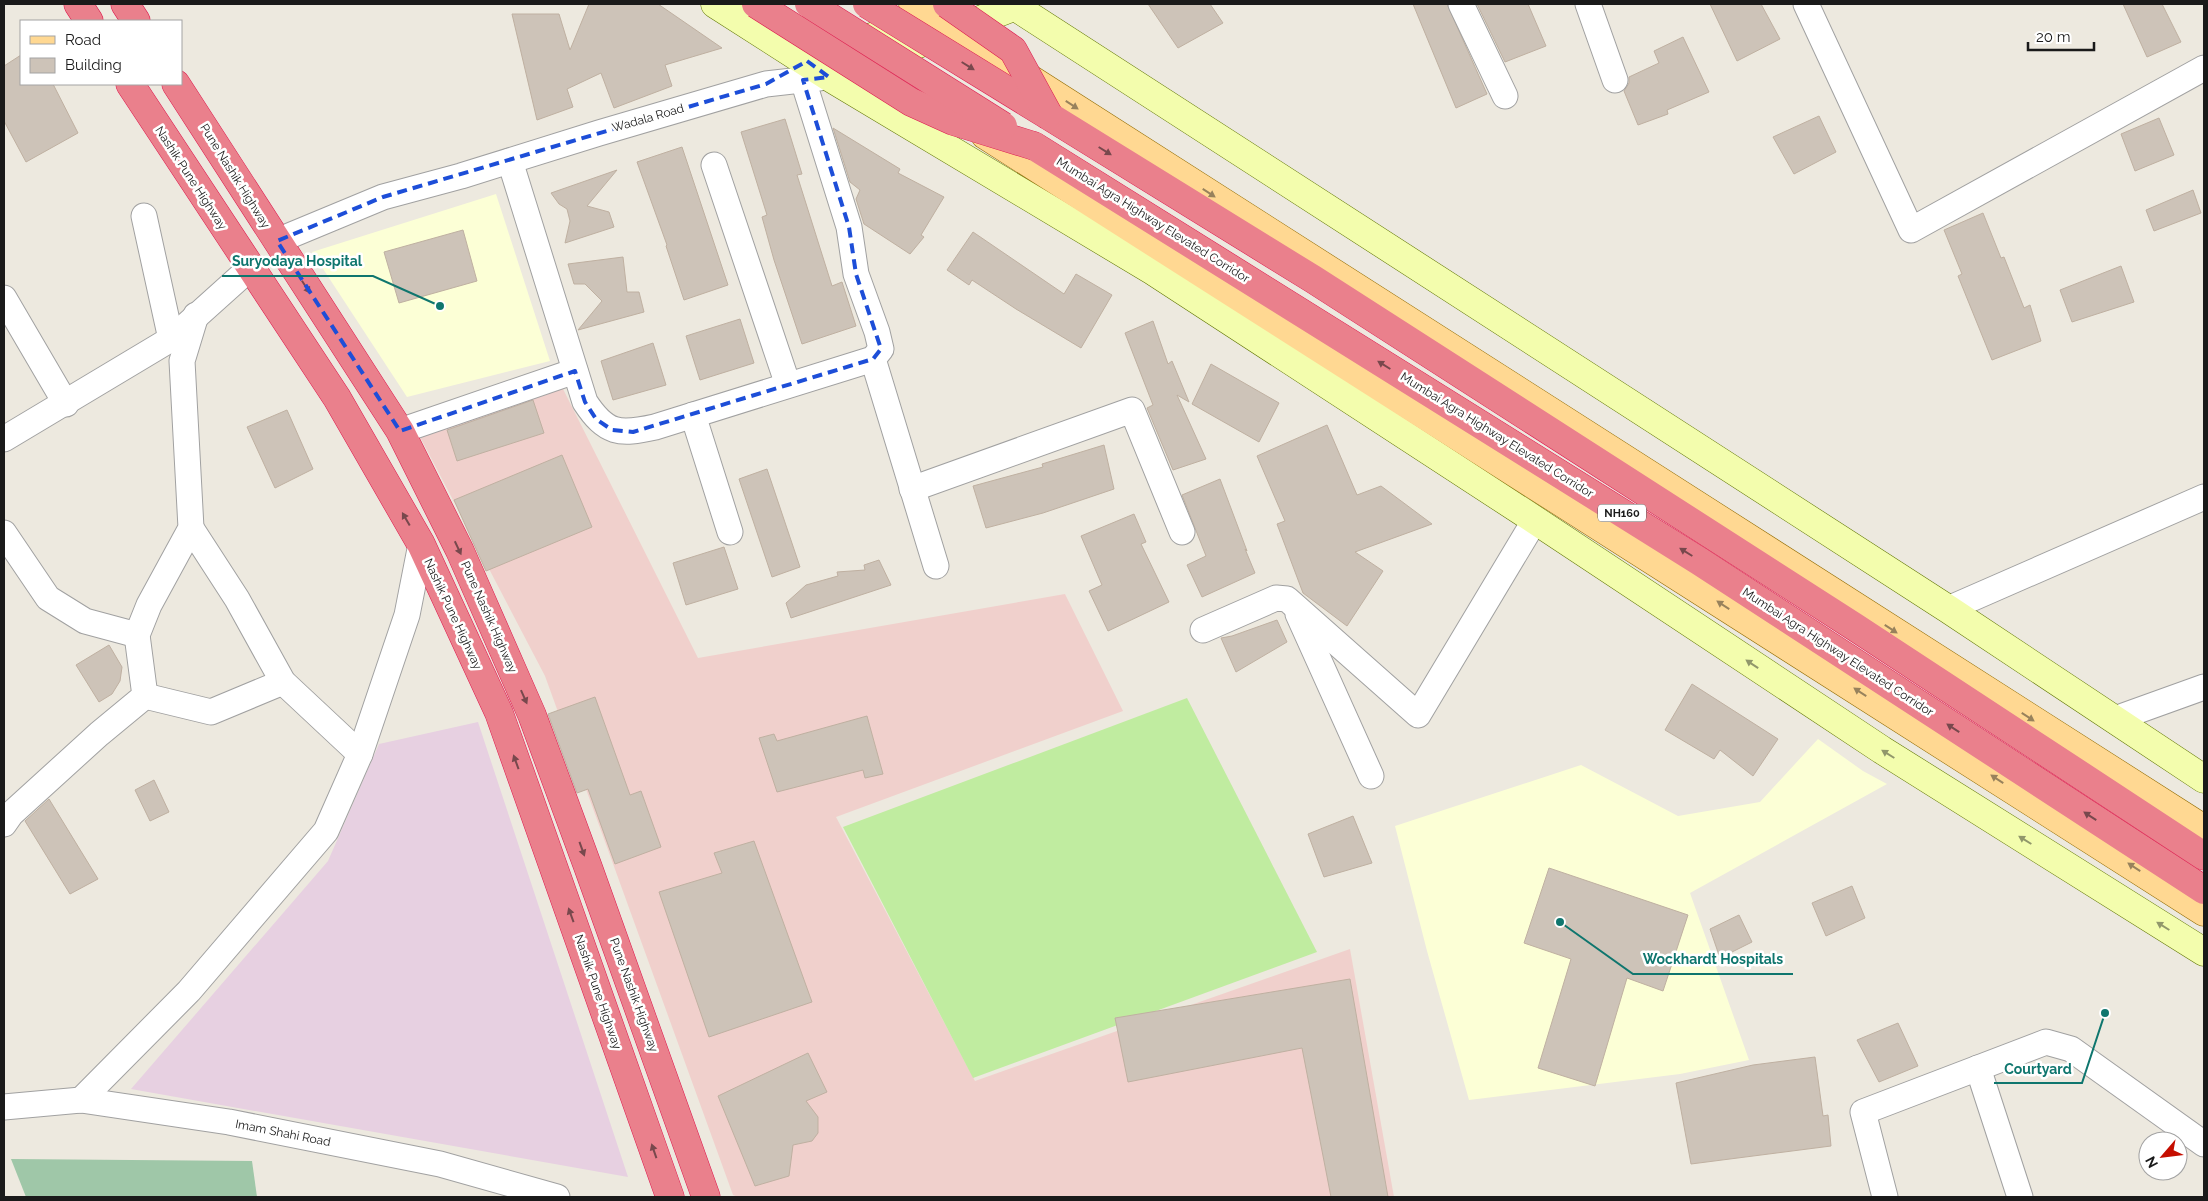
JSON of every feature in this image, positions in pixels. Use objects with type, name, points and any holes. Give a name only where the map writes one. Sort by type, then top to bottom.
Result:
[{"type":"highway","points":[[78,4],[89,20]]},
{"type":"highway","points":[[125,4],[135,20]]},
{"type":"highway","points":[[756,4],[911,102],[954,121],[1034,146]]},
{"type":"highway","name":"Mumbai Agra Highway Elevated Corridor","points":[[810,4],[1699,561],[2204,890]]},
{"type":"highway","points":[[867,4],[1049,116]]},
{"type":"highway","points":[[934,6],[1013,50],[1049,116]]},
{"type":"highway","name":"Nashik Pune Highway","points":[[131,85],[336,398],[421,544],[499,713],[670,1197]]},
{"type":"highway","name":"Pune Nashik Highway","points":[[177,85],[400,431],[460,551],[532,715],[706,1197]]},
{"type":"highway","name":"NH160","points":[[1049,116],[1313,279],[1855,627],[2204,856]]},
{"type":"main road","points":[[780,4],[2204,912]]},
{"type":"main road","points":[[934,6],[955,31],[2204,829]]},
{"type":"street","points":[[715,4],[805,70],[829,76],[1153,271],[1535,520],[1882,750],[2204,952]]},
{"type":"street","points":[[1461,4],[1505,96]]},
{"type":"street","points":[[1588,4],[1615,80]]},
{"type":"street","points":[[1806,4],[1911,230],[2204,68]]},
{"type":"street","points":[[829,76],[955,31],[1016,5],[1948,609],[2204,779]]},
{"type":"street","points":[[805,70],[934,6]]},
{"type":"street","points":[[510,161],[585,402],[596,419],[612,430],[633,432],[693,415],[873,359],[881,348],[856,274],[849,227],[805,70]]},
{"type":"street","name":"Wadala Road","points":[[277,241],[383,197],[766,84],[805,70]]},
{"type":"street","points":[[714,165],[788,385]]},
{"type":"street","points":[[144,216],[171,339]]},
{"type":"street","points":[[4,440],[171,339],[250,268]]},
{"type":"street","points":[[4,298],[66,404]]},
{"type":"street","points":[[196,315],[182,361],[191,528],[237,599],[283,682],[360,754]]},
{"type":"street","points":[[873,359],[936,566]]},
{"type":"street","points":[[400,431],[575,371]]},
{"type":"street","points":[[912,489],[1132,410],[1182,532]]},
{"type":"street","points":[[693,415],[730,532]]},
{"type":"street","points":[[1948,609],[2204,497]]},
{"type":"street","points":[[1203,630],[1276,598],[1287,599],[1418,715],[1535,520]]},
{"type":"street","points":[[145,696],[137,635],[148,606],[191,528]]},
{"type":"street","points":[[4,533],[48,598],[85,622],[137,635]]},
{"type":"street","points":[[81,1100],[189,991],[326,831],[360,754],[407,615],[421,544]]},
{"type":"street","points":[[1295,607],[1371,776]]},
{"type":"street","points":[[145,696],[211,712],[283,682]]},
{"type":"street","points":[[2114,719],[2204,687]]},
{"type":"street","points":[[4,824],[11,814],[84,747],[145,696]]},
{"type":"street","points":[[1885,1197],[1863,1112],[2046,1042],[2071,1049],[2204,1144]]},
{"type":"street","points":[[1978,1068],[2020,1197]]},
{"type":"street","name":"Imam Shahi Road","points":[[4,1107],[81,1100],[229,1122],[440,1164],[557,1197]]},
{"type":"highlighted area","points":[[807,61],[829,77],[803,80],[849,227],[856,274],[881,349],[873,359],[633,432],[612,430],[596,419],[585,402],[575,371],[400,431],[277,241],[383,197],[766,84]]},
{"type":"shaded area","points":[[496,194],[550,361],[407,397],[312,252]]},
{"type":"shaded area","points":[[561,385],[698,658],[1065,594],[1123,711],[836,817],[975,1081],[1350,949],[1394,1197],[738,1197],[733,1195],[545,676],[419,435]]},
{"type":"shaded area","points":[[478,722],[628,1177],[131,1089],[328,861],[379,744]]},
{"type":"shaded area","points":[[1818,739],[1863,771],[1887,784],[1690,893],[1749,1060],[1680,1074],[1469,1100],[1427,951],[1395,826],[1581,765],[1678,816],[1760,802]]},
{"type":"shaded area","points":[[11,1159],[252,1161],[257,1197],[26,1197]]},
{"type":"green space","points":[[1187,698],[1317,952],[973,1078],[843,827]]},
{"type":"building","points":[[589,4],[658,4],[722,48],[665,65],[672,86],[614,108],[601,73],[567,89],[573,107],[537,120],[512,14],[559,14],[570,50]]},
{"type":"building","points":[[1148,4],[1210,4],[1223,23],[1178,48]]},
{"type":"building","points":[[1413,4],[1447,4],[1487,94],[1456,108]]},
{"type":"building","points":[[1477,4],[1528,4],[1546,46],[1505,62]]},
{"type":"building","points":[[1710,4],[1761,4],[1780,39],[1737,61]]},
{"type":"building","points":[[2123,4],[2162,4],[2181,42],[2147,57]]},
{"type":"building","points":[[1683,37],[1709,92],[1667,110],[1668,114],[1638,125],[1624,91],[1629,83],[1629,77],[1659,63],[1654,51]]},
{"type":"building","points":[[20,56],[20,85],[54,85],[78,133],[26,162],[4,121],[4,66]]},
{"type":"building","points":[[1819,116],[1836,152],[1794,174],[1773,137]]},
{"type":"building","points":[[2159,118],[2174,155],[2135,171],[2121,134]]},
{"type":"building","points":[[785,119],[802,174],[797,175],[832,286],[842,282],[856,326],[802,344],[774,260],[762,217],[767,215],[741,132]]},
{"type":"building","points":[[833,128],[900,169],[898,173],[944,197],[921,235],[924,237],[910,254],[864,224],[856,199],[860,190],[850,182]]},
{"type":"building","points":[[682,147],[728,285],[684,300],[667,245],[637,162]]},
{"type":"building","points":[[617,170],[587,206],[609,212],[614,227],[565,243],[570,221],[567,209],[559,204],[551,193]]},
{"type":"building","points":[[2193,190],[2201,213],[2154,231],[2146,210]]},
{"type":"building","points":[[1983,213],[2001,258],[2004,257],[2024,308],[2030,305],[2041,341],[1992,360],[1958,276],[1962,274],[1944,230]]},
{"type":"building","points":[[463,230],[477,281],[399,303],[384,252]]},
{"type":"building","points":[[973,232],[1064,294],[1076,274],[1112,295],[1081,348],[972,280],[969,285],[947,270]]},
{"type":"building","points":[[623,257],[627,292],[639,292],[644,312],[578,330],[602,301],[585,284],[574,284],[568,264]]},
{"type":"building","points":[[2121,266],[2134,302],[2072,322],[2060,290]]},
{"type":"building","points":[[740,319],[754,363],[700,380],[686,336]]},
{"type":"building","points":[[1153,321],[1168,364],[1172,361],[1189,402],[1177,395],[1206,459],[1173,470],[1147,408],[1153,405],[1125,333]]},
{"type":"building","points":[[653,343],[666,385],[613,400],[601,361]]},
{"type":"building","points":[[1211,364],[1279,403],[1259,442],[1192,404]]},
{"type":"building","points":[[533,400],[544,433],[457,461],[447,430]]},
{"type":"building","points":[[287,410],[313,469],[275,488],[247,427]]},
{"type":"building","points":[[1327,425],[1357,495],[1381,486],[1432,524],[1355,552],[1383,571],[1347,626],[1303,593],[1277,524],[1285,521],[1257,456]]},
{"type":"building","points":[[1104,445],[1114,489],[1043,513],[986,528],[973,486],[1043,467],[1042,464]]},
{"type":"building","points":[[562,455],[592,527],[486,571],[454,500]]},
{"type":"building","points":[[767,469],[800,567],[772,577],[739,479]]},
{"type":"building","points":[[1220,479],[1255,573],[1202,597],[1187,565],[1206,556],[1182,495]]},
{"type":"building","points":[[1134,514],[1146,542],[1141,544],[1169,602],[1108,631],[1089,591],[1102,585],[1081,536]]},
{"type":"building","points":[[724,547],[738,589],[686,605],[673,563]]},
{"type":"building","points":[[879,560],[891,585],[791,618],[786,603],[806,585],[838,576],[837,572],[865,570],[864,565]]},
{"type":"building","points":[[1277,620],[1287,642],[1236,672],[1221,638]]},
{"type":"building","points":[[109,645],[122,667],[120,681],[112,694],[99,702],[76,665]]},
{"type":"building","points":[[1692,684],[1778,739],[1753,776],[1720,750],[1714,759],[1665,730]]},
{"type":"building","points":[[595,697],[630,795],[641,791],[661,847],[615,864],[588,789],[577,793],[548,714]]},
{"type":"building","points":[[867,716],[883,774],[865,778],[863,770],[777,792],[759,738],[774,734],[777,741]]},
{"type":"building","points":[[154,780],[169,812],[150,821],[135,790]]},
{"type":"building","points":[[49,799],[98,879],[70,894],[25,821]]},
{"type":"building","points":[[1353,816],[1372,863],[1324,877],[1308,834]]},
{"type":"building","points":[[754,841],[812,1002],[709,1037],[659,892],[722,873],[714,853]]},
{"type":"building","points":[[1549,868],[1688,915],[1663,991],[1627,978],[1595,1086],[1538,1068],[1571,959],[1524,943]]},
{"type":"building","points":[[1852,886],[1865,918],[1826,936],[1812,903]]},
{"type":"building","points":[[1739,915],[1752,942],[1720,958],[1710,929]]},
{"type":"building","points":[[1350,979],[1388,1197],[1331,1197],[1302,1048],[1128,1082],[1115,1018]]},
{"type":"building","points":[[1898,1023],[1918,1066],[1879,1082],[1857,1040]]},
{"type":"building","points":[[808,1053],[827,1092],[806,1101],[818,1117],[818,1133],[812,1141],[793,1145],[789,1176],[755,1186],[718,1096]]},
{"type":"building","points":[[1815,1057],[1823,1116],[1828,1115],[1831,1146],[1691,1164],[1676,1083],[1753,1065]]},
{"type":"place","name":"Suryodaya Hospital","points":[[440,306]]},
{"type":"place","name":"Wockhardt Hospitals","points":[[1560,922]]},
{"type":"place","name":"Courtyard","points":[[2105,1013]]}]
